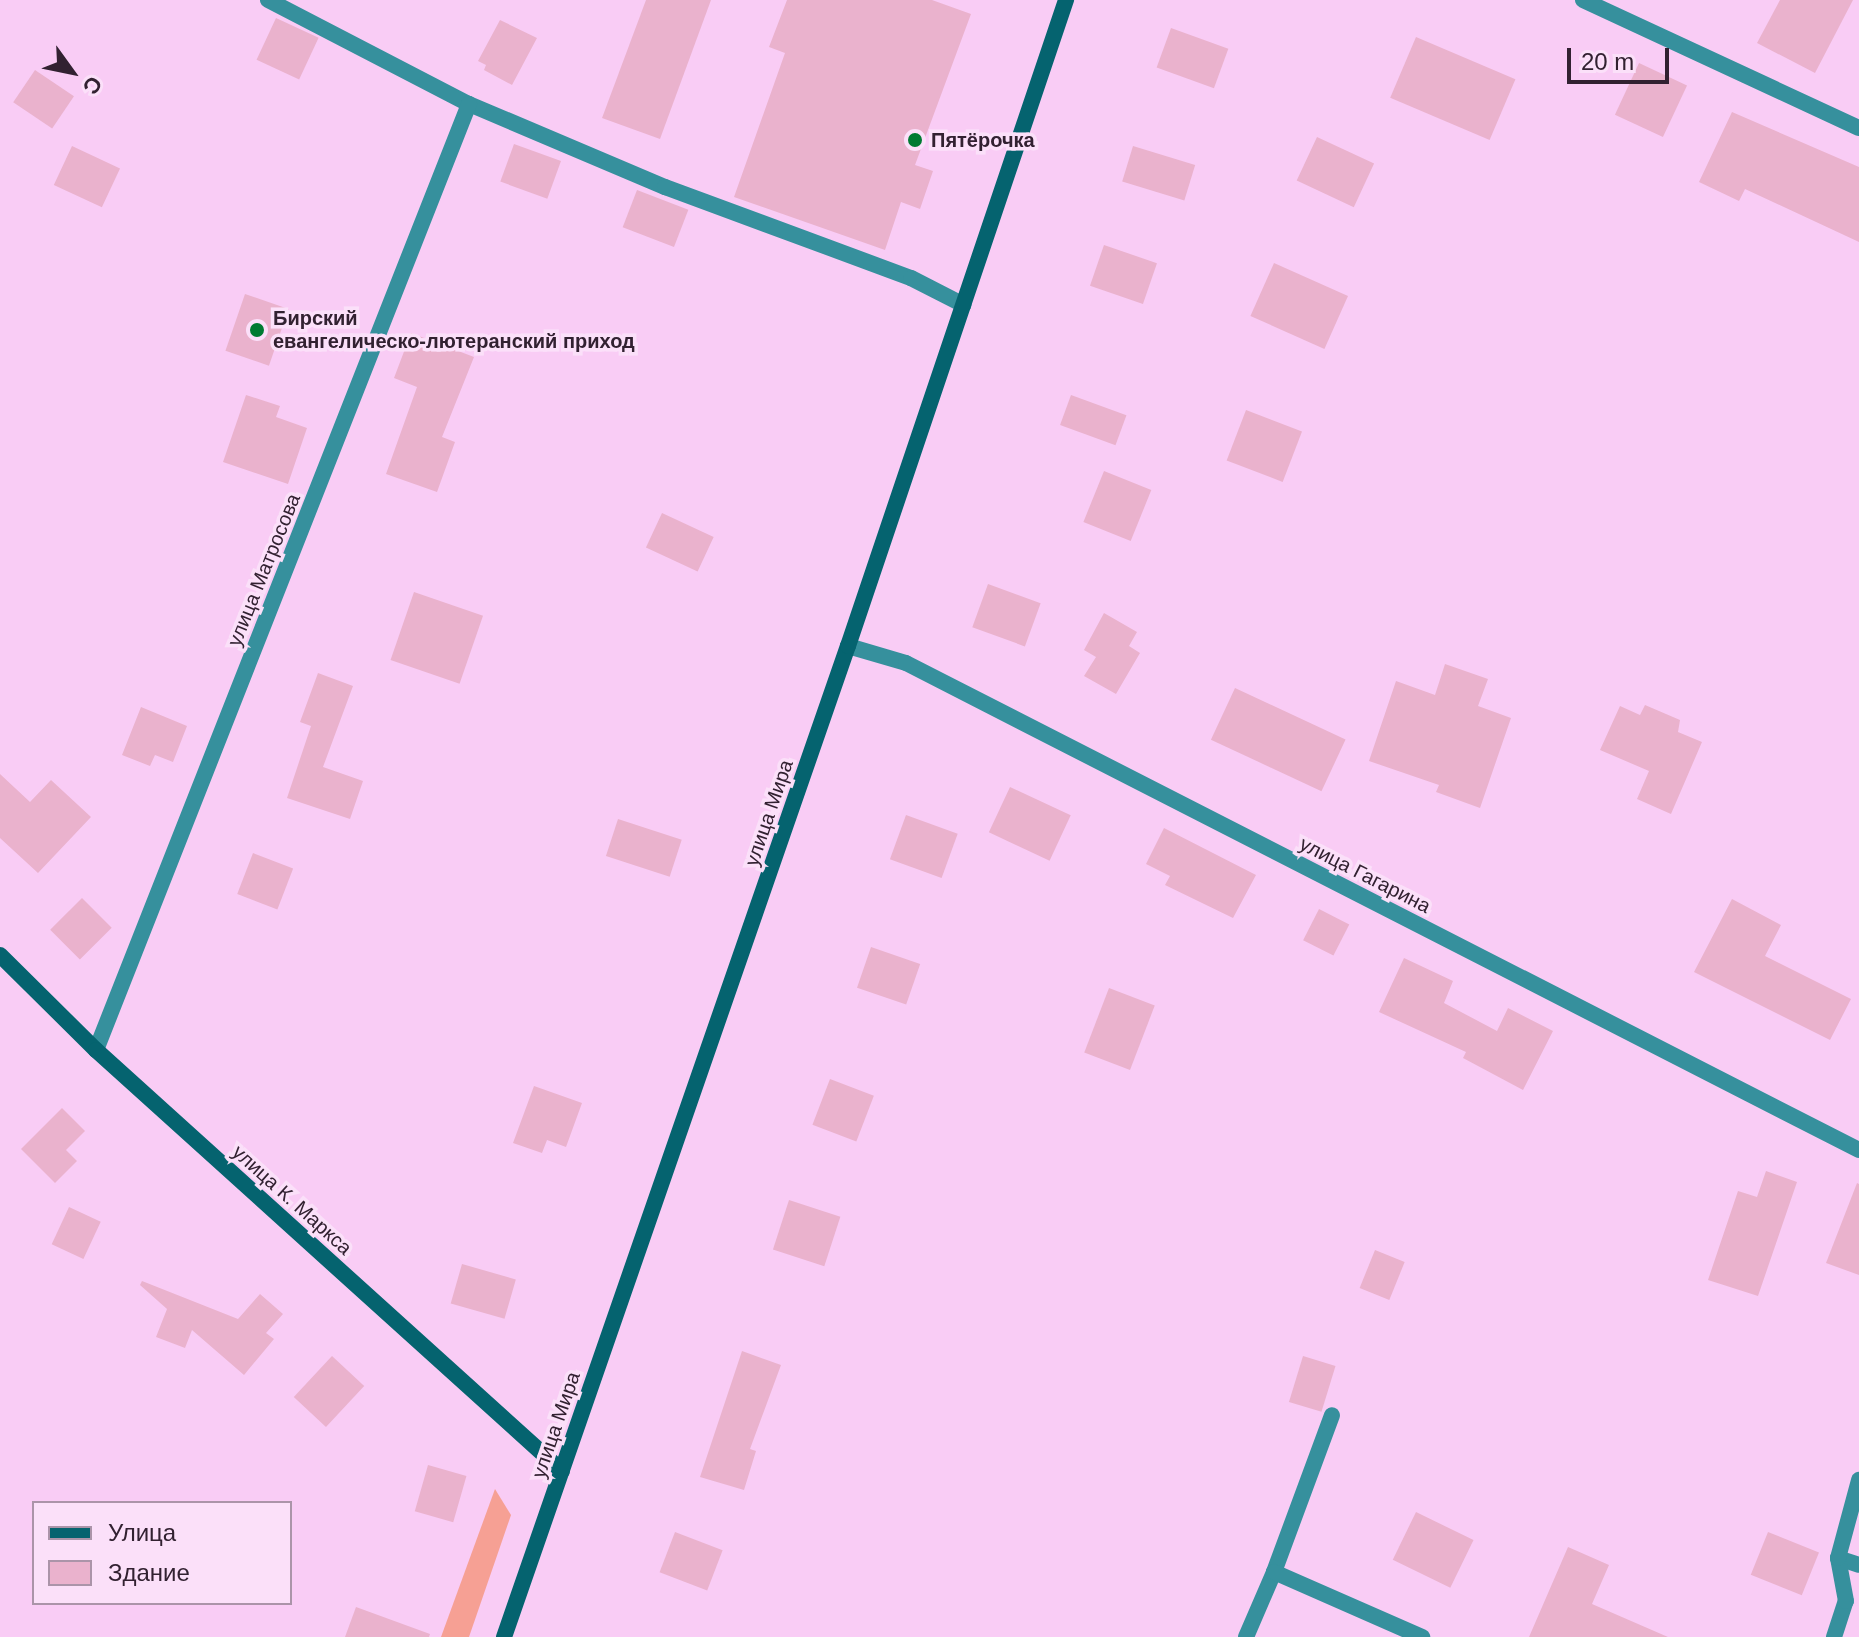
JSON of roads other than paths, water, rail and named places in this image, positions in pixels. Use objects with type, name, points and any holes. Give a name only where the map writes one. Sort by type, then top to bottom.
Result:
[{"type":"main road","name":"улица Мира","points":[[504,1637],[848,646],[1066,0]]},
{"type":"main road","name":"улица К. Маркса","points":[[0,955],[96,1050],[562,1471]]},
{"type":"street","points":[[268,0],[469,104],[679,193],[911,278],[964,305]]},
{"type":"street","points":[[1583,0],[1859,128]]},
{"type":"street","name":"улица Матросова","points":[[96,1050],[469,104]]},
{"type":"street","name":"улица Гагарина","points":[[848,646],[906,663],[1859,1150]]},
{"type":"street","points":[[1246,1637],[1274,1572],[1332,1415]]},
{"type":"street","points":[[1834,1637],[1846,1601],[1838,1558],[1859,1480]]},
{"type":"street","points":[[1838,1558],[1859,1565]]},
{"type":"street","points":[[1274,1572],[1422,1637]]},
{"type":"place","name":"Пятёрочка","points":[[915,140]]},
{"type":"place","name":"Бирский евангелическо-лютеранский приход","points":[[257,330]]}]
